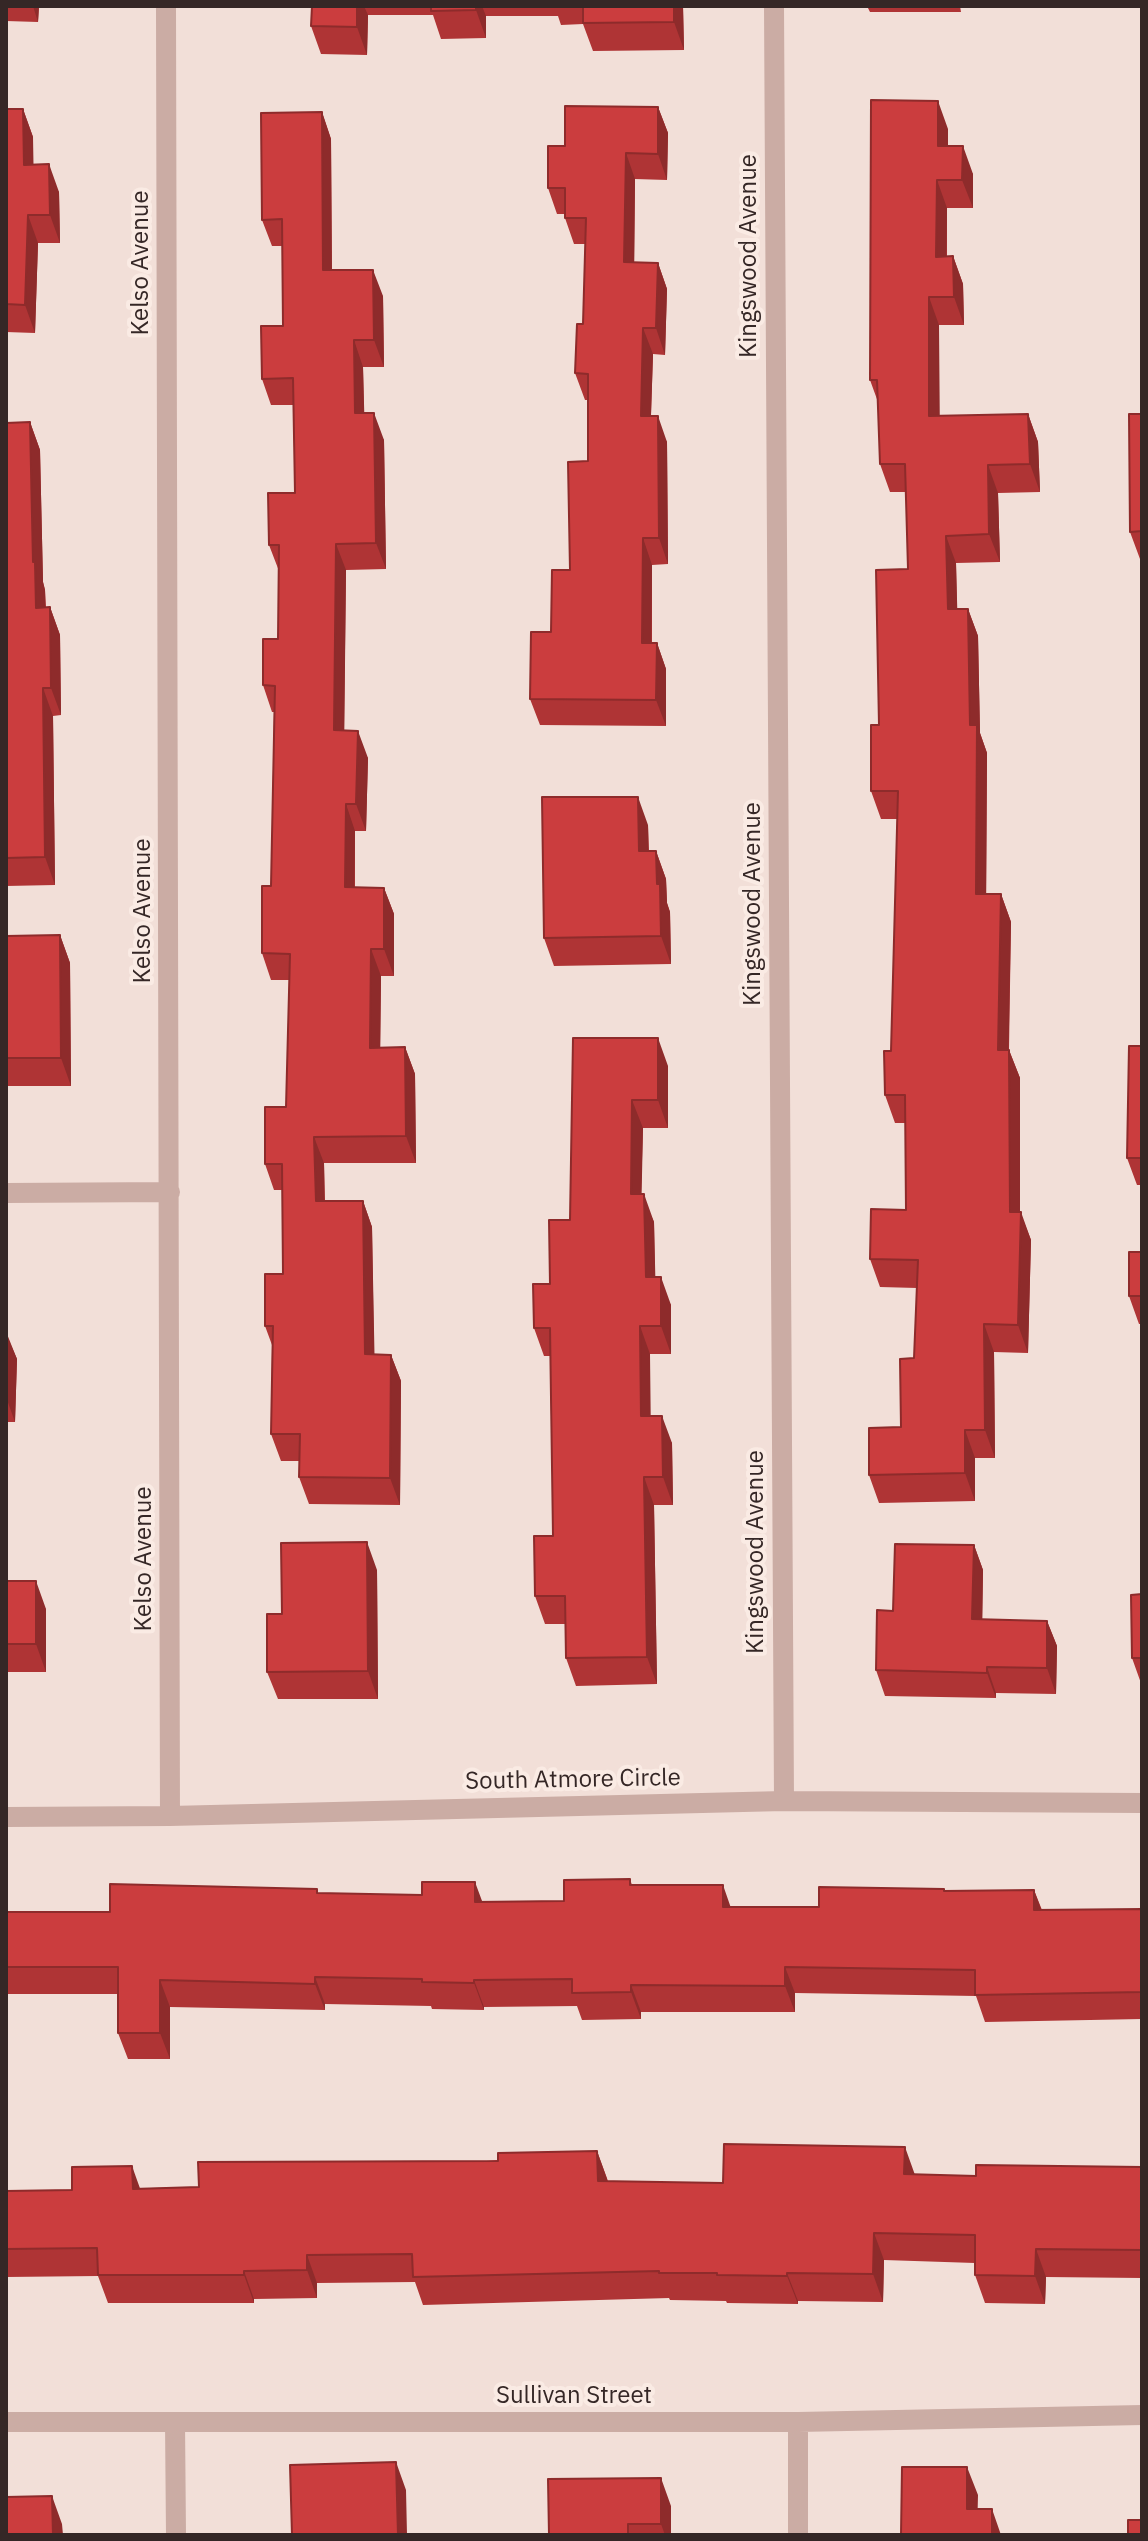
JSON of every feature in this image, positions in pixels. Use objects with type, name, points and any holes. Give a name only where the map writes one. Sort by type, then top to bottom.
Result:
[{"type":"street","name":"Kelso Avenue","points":[[166,6],[170,1816]]},
{"type":"street","name":"Kingswood Avenue","points":[[774,6],[784,1801]]},
{"type":"street","points":[[6,1193],[170,1192]]},
{"type":"street","name":"South Atmore Circle","points":[[6,1817],[784,1801],[1142,1803]]},
{"type":"street","name":"Sullivan Street","points":[[6,2422],[798,2422],[1142,2415]]},
{"type":"street","points":[[175,2422],[176,2535]]},
{"type":"street","points":[[798,2422],[798,2535]]},
{"type":"building","points":[[312,6],[357,6],[357,27],[311,26]]},
{"type":"building","points":[[431,6],[476,6],[476,10],[431,11]]},
{"type":"building","points":[[583,6],[674,6],[674,22],[583,23]]},
{"type":"building","points":[[871,100],[938,101],[938,146],[963,146],[962,180],[937,180],[936,257],[953,256],[954,297],[929,297],[929,416],[1028,414],[1030,464],[988,465],[989,534],[946,536],[948,609],[968,609],[970,725],[977,725],[976,894],[1001,894],[998,1050],[1009,1050],[1010,1212],[1021,1212],[1018,1325],[984,1324],[985,1430],[965,1430],[965,1473],[869,1475],[869,1428],[901,1427],[900,1359],[914,1358],[918,1260],[870,1259],[871,1209],[906,1210],[905,1095],[885,1095],[884,1051],[891,1051],[898,791],[871,791],[871,725],[879,725],[876,570],[908,569],[905,464],[880,464],[877,380],[870,380]]},
{"type":"building","points":[[565,106],[658,107],[658,154],[626,153],[624,262],[658,263],[656,328],[643,328],[641,416],[658,416],[659,538],[643,538],[642,643],[657,643],[656,700],[530,699],[531,632],[551,632],[552,570],[570,570],[568,462],[588,461],[588,374],[575,373],[577,324],[583,324],[586,218],[565,218],[565,188],[548,188],[548,146],[565,146]]},
{"type":"building","points":[[6,109],[23,109],[24,165],[49,164],[50,215],[28,215],[25,305],[6,304]]},
{"type":"building","points":[[322,112],[323,270],[373,270],[374,340],[354,340],[355,413],[374,413],[376,543],[336,544],[334,730],[358,731],[356,804],[346,804],[345,887],[384,888],[384,949],[371,949],[370,1048],[405,1047],[406,1136],[314,1137],[316,1201],[363,1201],[365,1354],[391,1355],[390,1478],[299,1477],[300,1434],[271,1434],[273,1326],[265,1326],[265,1274],[283,1274],[282,1164],[265,1164],[265,1107],[286,1107],[290,954],[262,953],[262,886],[271,886],[275,686],[263,685],[263,639],[278,639],[279,545],[269,545],[268,493],[295,493],[293,378],[262,379],[261,326],[283,326],[282,219],[262,220],[261,113]]},
{"type":"building","points":[[1129,414],[1142,414],[1142,531],[1130,532]]},
{"type":"building","points":[[30,422],[36,608],[50,607],[51,688],[43,688],[45,857],[6,858],[6,423]]},
{"type":"building","points":[[542,797],[638,797],[639,851],[656,851],[661,936],[544,938]]},
{"type":"building","points":[[60,935],[61,1058],[6,1058],[6,936]]},
{"type":"building","points":[[573,1038],[658,1038],[658,1100],[632,1100],[631,1194],[644,1194],[646,1277],[661,1277],[661,1326],[640,1326],[641,1416],[662,1416],[663,1477],[644,1477],[647,1657],[566,1658],[565,1596],[535,1596],[534,1536],[553,1536],[550,1328],[534,1328],[533,1284],[550,1284],[549,1220],[570,1220]]},
{"type":"building","points":[[1129,1046],[1142,1046],[1142,1158],[1127,1158]]},
{"type":"building","points":[[1129,1252],[1142,1252],[1142,1296],[1129,1296]]},
{"type":"building","points":[[367,1542],[368,1671],[267,1672],[267,1614],[282,1614],[281,1543]]},
{"type":"building","points":[[895,1544],[974,1545],[972,1619],[1047,1621],[1047,1668],[987,1667],[987,1673],[876,1670],[877,1610],[893,1611]]},
{"type":"building","points":[[6,1581],[36,1581],[36,1644],[6,1644]]},
{"type":"building","points":[[1142,1594],[1142,1658],[1132,1658],[1131,1595]]},
{"type":"building","points":[[630,1879],[630,1885],[723,1885],[723,1907],[819,1907],[819,1887],[1034,1890],[1034,1910],[1142,1909],[1142,1992],[975,1995],[975,1970],[785,1967],[785,1986],[631,1985],[631,1992],[572,1993],[572,1979],[474,1980],[474,1983],[315,1977],[315,1984],[160,1980],[160,2033],[118,2033],[118,1967],[6,1967],[6,1912],[110,1912],[110,1884],[422,1895],[422,1882],[475,1882],[475,1902],[564,1901],[564,1880]]},
{"type":"building","points":[[724,2144],[905,2147],[904,2174],[976,2176],[976,2165],[1142,2167],[1142,2250],[1036,2249],[1035,2276],[975,2275],[975,2235],[874,2233],[873,2274],[787,2273],[787,2276],[659,2271],[413,2277],[412,2254],[307,2255],[307,2270],[244,2271],[244,2275],[98,2275],[97,2248],[6,2249],[6,2191],[72,2190],[72,2167],[132,2166],[133,2189],[199,2187],[198,2162],[498,2161],[498,2153],[597,2151],[598,2181],[723,2183]]},
{"type":"building","points":[[396,2462],[398,2535],[292,2535],[290,2465]]},
{"type":"building","points":[[902,2467],[967,2467],[967,2509],[992,2509],[992,2535],[901,2535]]},
{"type":"building","points":[[661,2478],[661,2524],[628,2524],[628,2535],[549,2535],[548,2479]]},
{"type":"building","points":[[52,2496],[53,2535],[6,2535],[6,2497]]},
{"type":"building","points":[[1128,2520],[1142,2520],[1142,2535],[1128,2535]]}]
